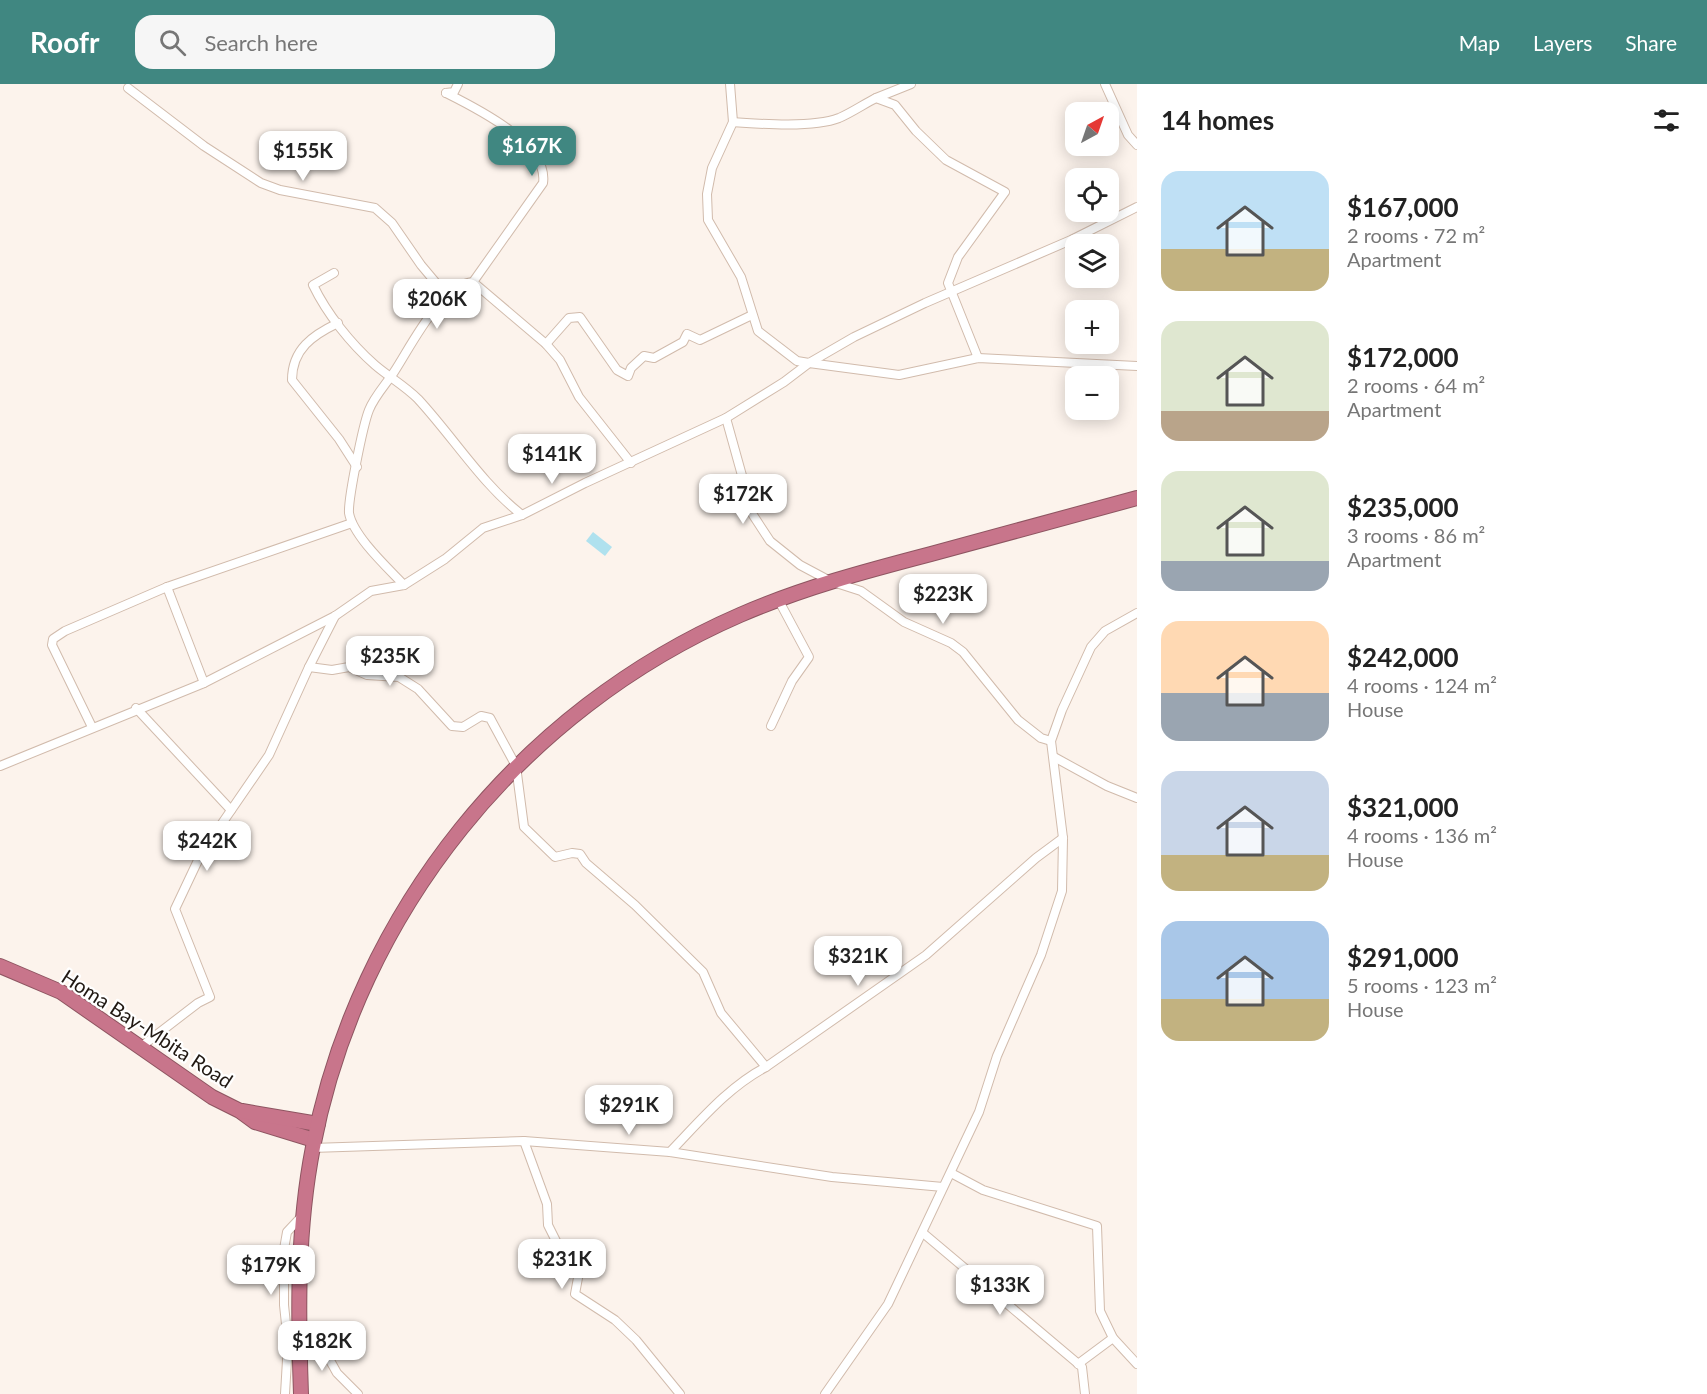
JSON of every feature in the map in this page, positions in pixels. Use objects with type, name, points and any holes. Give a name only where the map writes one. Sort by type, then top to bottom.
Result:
[{"type":"highway","points":[[301,1394],[294,1343],[303,1214],[313,1144],[335,1057],[380,949],[432,865],[516,766],[585,705],[623,679],[701,633],[778,599],[830,581],[1137,498]]},
{"type":"highway","name":"Homa Bay-Mbita Road","points":[[0,966],[61,992],[142,1046],[212,1097],[240,1111],[255,1122],[313,1144]]},
{"type":"highway","name":"Homa Bay-Mbita Road","points":[[240,1111],[318,1124]]},
{"type":"street","points":[[404,585],[352,523],[349,508],[369,409],[410,345],[447,296],[460,286],[473,282],[543,183],[545,175],[544,166],[526,145],[473,107],[446,93],[454,92],[458,84]]},
{"type":"street","points":[[730,84],[733,122],[712,168],[707,194],[708,220],[741,277],[758,331],[797,361],[899,375],[978,358],[1137,366]]},
{"type":"street","points":[[733,122],[773,124],[841,118],[876,98],[911,84]]},
{"type":"street","points":[[1105,84],[1128,135],[1137,145]]},
{"type":"street","points":[[128,88],[204,146],[261,183],[280,190],[375,208],[392,223],[421,265],[447,296]]},
{"type":"street","points":[[876,98],[895,105],[916,131],[946,160],[1005,192],[958,258],[948,283],[978,358]]},
{"type":"street","points":[[0,766],[136,708],[204,683],[335,616],[370,591],[404,585],[445,559],[483,528],[522,515],[585,483],[726,418],[784,382],[808,363],[854,337],[1071,240],[1137,207]]},
{"type":"street","points":[[334,273],[313,285],[338,323],[362,353],[412,392],[460,448],[487,484],[522,515]]},
{"type":"street","points":[[473,282],[546,344],[560,360],[579,397],[631,463]]},
{"type":"street","points":[[546,344],[569,318],[580,317],[617,370],[628,376],[631,368],[644,356],[654,358],[683,342],[687,334],[700,340],[752,315]]},
{"type":"street","points":[[338,323],[314,334],[298,351],[292,380],[339,439],[357,467]]},
{"type":"street","points":[[726,418],[755,521],[770,541],[800,565],[830,581],[861,591],[904,622],[957,648],[1018,720],[1041,738],[1051,741]]},
{"type":"street","points":[[92,727],[52,645],[52,639],[65,631],[167,587],[352,523]]},
{"type":"street","points":[[167,587],[204,683]]},
{"type":"street","points":[[771,726],[792,681],[809,657],[778,599]]},
{"type":"street","points":[[825,1394],[879,1319],[923,1233],[979,1112],[997,1056],[1058,910],[1062,891],[1063,838],[1051,741],[1062,710],[1092,647],[1105,631],[1137,613]]},
{"type":"street","points":[[142,1046],[210,996],[175,909],[201,854],[269,755],[335,616]]},
{"type":"street","points":[[309,667],[332,670],[349,667],[367,675],[399,677],[418,689],[448,722],[457,727],[463,727],[481,716],[490,718],[516,766],[522,800],[521,817],[530,836],[555,857],[572,853],[580,854],[586,863],[635,905],[703,972],[721,1013],[766,1067]]},
{"type":"street","points":[[136,708],[231,810]]},
{"type":"street","points":[[1054,757],[1107,786],[1137,798]]},
{"type":"street","points":[[670,1152],[711,1109],[748,1077],[766,1067],[926,955],[1036,858],[1063,838]]},
{"type":"street","points":[[313,1144],[524,1141],[670,1152],[832,1177],[943,1188]]},
{"type":"street","points":[[524,1141],[547,1204],[548,1225],[557,1243],[580,1267],[575,1294],[615,1320],[681,1394]]},
{"type":"street","points":[[951,1173],[983,1190],[1097,1226],[1100,1311],[1113,1338],[1137,1364]]},
{"type":"street","points":[[923,1233],[1078,1364],[1084,1371],[1085,1394]]},
{"type":"street","points":[[1078,1364],[1113,1338]]},
{"type":"street","points":[[285,1394],[294,1343],[327,1355],[338,1373],[358,1394]]},
{"type":"water","points":[[593,532],[612,547],[605,556],[586,541]]}]
